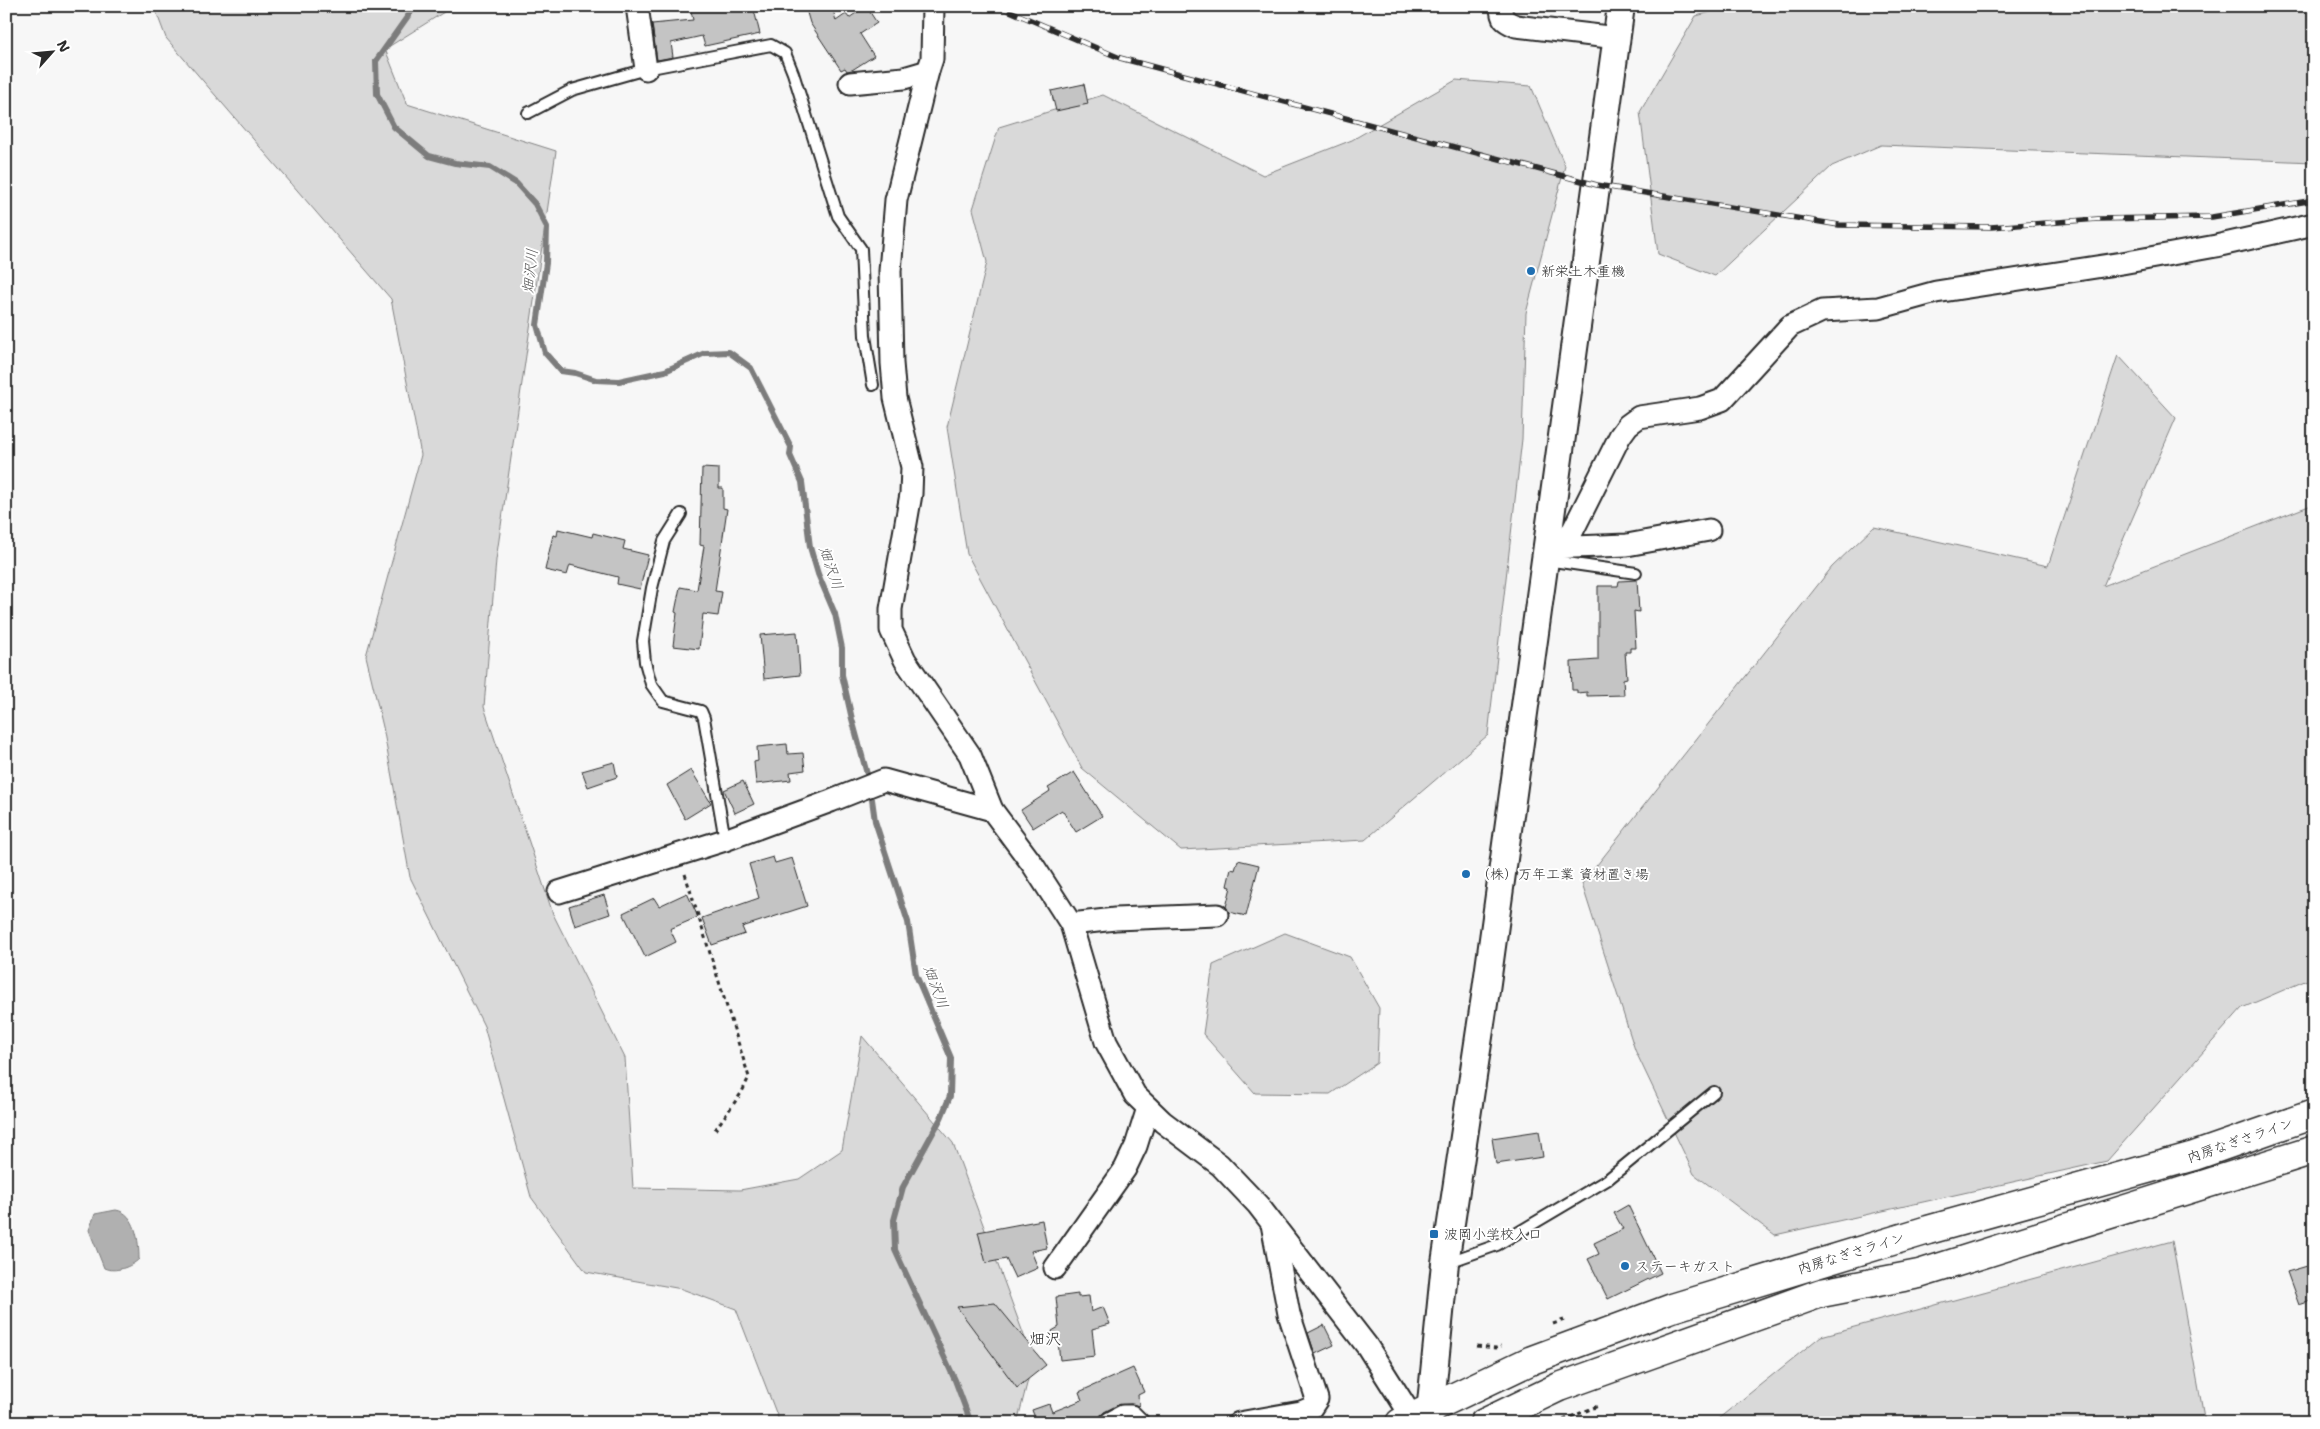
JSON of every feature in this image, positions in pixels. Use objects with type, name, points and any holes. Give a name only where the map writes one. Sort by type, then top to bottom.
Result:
[{"type":"highway","name":"内房なぎさライン","points":[[1418,1418],[1532,1360],[1672,1308],[1928,1230],[2194,1156],[2314,1114]]},
{"type":"highway","points":[[1484,1423],[1559,1387],[1822,1294],[1919,1274],[2314,1150]]},
{"type":"street","points":[[637,6],[646,70]]},
{"type":"street","points":[[934,6],[932,59],[896,200],[890,271],[892,362],[895,398],[912,467],[911,494],[891,609],[892,630],[905,660],[970,754],[992,810],[1033,865],[1071,924],[1106,1042],[1135,1095],[1162,1122],[1220,1165],[1271,1222],[1367,1346],[1418,1418]]},
{"type":"street","points":[[1501,6],[1501,17],[1504,21],[1516,26],[1617,38]]},
{"type":"street","points":[[1418,1418],[1445,1263],[1486,990],[1621,6]]},
{"type":"street","points":[[850,83],[904,78],[928,71]]},
{"type":"street","points":[[1547,549],[1568,536],[1573,530],[1620,436],[1628,425],[1639,417],[1700,408],[1722,400],[1790,326],[1814,315],[1822,312],[1878,308],[1936,292],[2216,246],[2314,224]]},
{"type":"street","points":[[1547,549],[1627,545],[1709,530]]},
{"type":"street","points":[[559,892],[725,840],[884,780],[992,810]]},
{"type":"street","points":[[1071,924],[1217,914]]},
{"type":"street","points":[[1055,1268],[1125,1169],[1136,1146],[1148,1108]]},
{"type":"street","points":[[1239,1423],[1301,1412],[1311,1408],[1317,1399],[1289,1314],[1271,1222]]},
{"type":"street","points":[[1110,1423],[1123,1416],[1131,1416],[1138,1423]]},
{"type":"lane","points":[[528,113],[572,90],[646,70],[772,45],[785,53],[791,66],[838,216],[861,248],[865,336],[873,385]]},
{"type":"lane","points":[[681,514],[664,541],[652,588],[644,641],[645,662],[651,684],[663,701],[701,711],[704,718],[725,840]]},
{"type":"lane","points":[[1547,549],[1636,573]]},
{"type":"lane","points":[[1445,1263],[1497,1245],[1607,1180],[1714,1092]]},
{"type":"path","points":[[679,854],[748,1077],[742,1092],[715,1130]]},
{"type":"path","points":[[1556,1423],[1598,1406]]},
{"type":"shaded area","points":[[154,6],[443,6],[444,12],[385,49],[407,104],[556,151],[496,560],[484,707],[553,914],[625,1058],[633,1188],[740,1190],[799,1179],[842,1150],[862,1036],[953,1143],[1033,1360],[1017,1423],[780,1423],[736,1309],[682,1289],[586,1272],[531,1197],[484,1026],[410,877],[383,727],[366,656],[421,455],[391,299],[166,38]]},
{"type":"shaded area","points":[[1734,6],[2314,6],[2314,162],[1881,145],[1832,166],[1715,276],[1658,254],[1640,112],[1696,16]]},
{"type":"shaded area","points":[[1456,80],[1531,86],[1565,166],[1526,313],[1522,439],[1488,735],[1365,840],[1181,850],[1082,768],[967,554],[947,427],[987,262],[973,209],[999,127],[1103,95],[1263,175],[1352,140]]},
{"type":"shaded area","points":[[2118,355],[2176,418],[2103,586],[2314,504],[2314,977],[2242,1008],[2107,1161],[1775,1235],[1694,1174],[1635,1050],[1582,884],[1832,567],[1874,527],[2048,566]]},
{"type":"shaded area","points":[[1285,933],[1350,957],[1379,1008],[1377,1063],[1330,1094],[1255,1093],[1203,1034],[1213,965]]},
{"type":"shaded area","points":[[116,1210],[123,1212],[132,1222],[137,1237],[139,1259],[127,1267],[113,1270],[104,1268],[89,1230],[95,1214]]},
{"type":"shaded area","points":[[2172,1241],[2205,1423],[1713,1423],[1821,1336]]},
{"type":"building","points":[[690,6],[746,6],[747,12],[754,10],[760,34],[705,46],[702,36],[671,43],[673,57],[657,60],[652,24],[693,20]]},
{"type":"building","points":[[805,6],[832,6],[836,21],[846,14],[849,18],[866,6],[877,23],[860,34],[874,56],[852,70],[847,71],[845,68],[841,70],[810,23]]},
{"type":"building","points":[[1084,84],[1088,104],[1056,111],[1051,91]]},
{"type":"building","points":[[702,468],[719,469],[719,488],[723,488],[723,508],[727,509],[715,591],[722,592],[718,616],[703,614],[699,649],[673,646],[677,613],[675,612],[680,587],[697,590],[704,546],[700,545]]},
{"type":"building","points":[[558,529],[592,537],[593,533],[625,541],[623,549],[648,555],[640,589],[617,584],[618,577],[570,565],[567,575],[545,570],[553,535],[557,536]]},
{"type":"building","points":[[1637,580],[1639,612],[1634,611],[1636,648],[1630,648],[1630,652],[1625,652],[1627,678],[1623,679],[1624,695],[1587,696],[1587,692],[1577,693],[1577,690],[1572,690],[1571,662],[1598,660],[1598,586],[1618,586],[1619,581]]},
{"type":"building","points":[[797,632],[800,675],[764,679],[760,635]]},
{"type":"building","points":[[787,744],[788,754],[803,753],[805,770],[790,772],[791,780],[756,784],[754,762],[758,761],[757,747]]},
{"type":"building","points":[[614,762],[617,777],[588,787],[582,771]]},
{"type":"building","points":[[691,770],[711,803],[685,819],[667,785]]},
{"type":"building","points":[[1074,772],[1102,816],[1076,832],[1062,810],[1033,828],[1021,810],[1050,791],[1048,788]]},
{"type":"building","points":[[743,781],[754,804],[735,813],[724,790]]},
{"type":"building","points":[[773,857],[775,863],[792,858],[807,906],[742,927],[745,934],[712,945],[702,918],[759,898],[749,864]]},
{"type":"building","points":[[1238,860],[1259,865],[1246,916],[1229,912],[1226,907],[1231,887],[1227,886],[1231,869],[1235,870]]},
{"type":"building","points":[[687,893],[698,917],[670,929],[676,942],[645,957],[623,913],[654,898],[659,906]]},
{"type":"building","points":[[604,895],[610,914],[575,926],[569,906]]},
{"type":"building","points":[[1539,1131],[1543,1157],[1496,1164],[1492,1138]]},
{"type":"building","name":"ステーキガスト","points":[[1628,1205],[1661,1273],[1608,1299],[1588,1259],[1599,1254],[1594,1243],[1623,1229],[1614,1213]]},
{"type":"building","points":[[1042,1220],[1047,1248],[1031,1251],[1038,1268],[1015,1278],[1006,1259],[986,1263],[978,1232]]},
{"type":"building","points":[[2314,1264],[2314,1300],[2299,1305],[2287,1272]]},
{"type":"building","points":[[1078,1294],[1078,1297],[1089,1296],[1091,1312],[1103,1307],[1110,1324],[1092,1329],[1095,1356],[1060,1360],[1057,1333],[1053,1334],[1052,1331],[1059,1327],[1056,1297]]},
{"type":"building","points":[[995,1303],[1046,1365],[1017,1388],[957,1307]]},
{"type":"building","points":[[1324,1325],[1334,1345],[1315,1354],[1308,1333]]},
{"type":"building","points":[[1133,1368],[1144,1392],[1138,1395],[1139,1406],[1131,1404],[1118,1405],[1104,1412],[1098,1423],[1027,1423],[1035,1418],[1032,1410],[1049,1404],[1052,1412],[1082,1400],[1079,1392]]},
{"type":"waterway","name":"畑沢川","points":[[415,6],[376,61],[377,94],[394,127],[429,156],[455,163],[490,167],[516,183],[535,204],[547,227],[546,263],[537,325],[545,353],[561,371],[575,373],[596,380],[619,381],[665,371],[705,353],[729,352],[751,368],[791,447],[790,455],[802,482],[810,547],[818,574],[835,614],[842,648],[842,675],[870,785],[875,821],[908,922],[916,975],[951,1058],[950,1096],[941,1118],[903,1187],[894,1220],[895,1250],[955,1380],[971,1423]]},
{"type":"railway","points":[[998,6],[1120,58],[1597,185],[1839,225],[1991,227],[2098,219],[2212,217],[2314,200]]},
{"type":"place","name":"新栄土木重機","points":[[1531,271]]},
{"type":"place","name":"（株）万年工業 資材置き場","points":[[1466,874]]},
{"type":"place","name":"波岡小学校入口","points":[[1434,1234]]},
{"type":"place","name":"ステーキガスト","points":[[1625,1266]]},
{"type":"district","name":"畑沢","points":[[1045,1338]]}]
